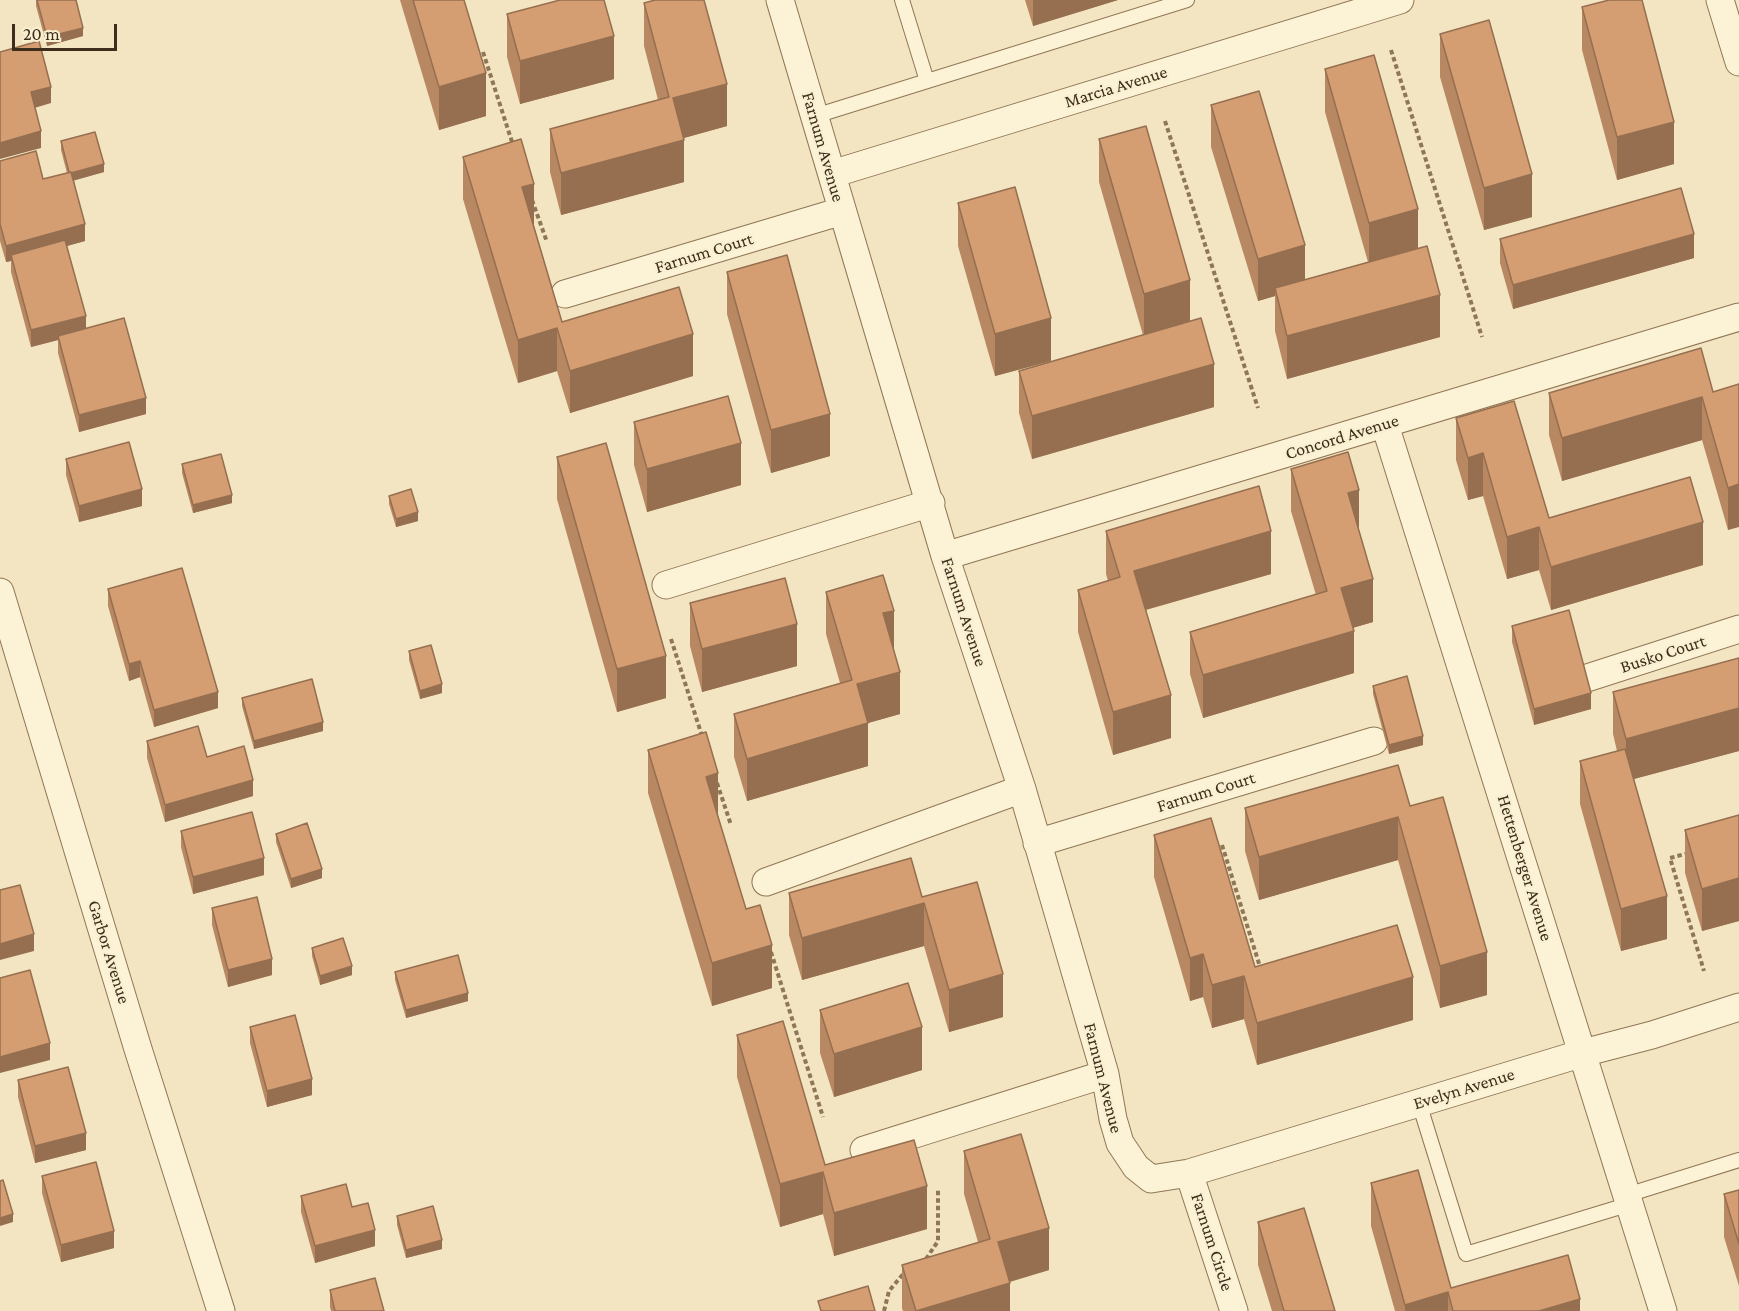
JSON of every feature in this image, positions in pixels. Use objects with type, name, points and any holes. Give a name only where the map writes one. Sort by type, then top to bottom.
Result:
[{"type":"street","name":"Farnum Avenue","points":[[780,0],[945,556],[1022,789],[1105,1074],[1120,1143],[1136,1167],[1151,1179],[1189,1173]]},
{"type":"street","name":"Marcia Avenue","points":[[832,174],[1400,0]]},
{"type":"street","points":[[1720,0],[1739,62]]},
{"type":"street","name":"Farnum Court","points":[[566,294],[842,211]]},
{"type":"street","name":"Concord Avenue","points":[[945,556],[1739,317]]},
{"type":"street","name":"Hettenberger Avenue","points":[[1385,425],[1664,1311]]},
{"type":"street","points":[[666,585],[931,503]]},
{"type":"street","name":"Garbor Avenue","points":[[0,592],[138,1049],[221,1311]]},
{"type":"street","name":"Busko Court","points":[[1587,678],[1739,629]]},
{"type":"street","name":"Farnum Court","points":[[1037,843],[1374,741]]},
{"type":"street","points":[[766,882],[1022,789]]},
{"type":"street","name":"Evelyn Avenue","points":[[1189,1173],[1739,1007]]},
{"type":"street","points":[[864,1150],[1105,1074]]},
{"type":"street","name":"Farnum Circle","points":[[1189,1173],[1234,1311]]},
{"type":"lane","points":[[903,0],[927,81]]},
{"type":"lane","points":[[815,116],[1186,0]]},
{"type":"lane","points":[[1419,1103],[1466,1254],[1629,1200],[1739,1160]]},
{"type":"path","points":[[1391,50],[1482,337]]},
{"type":"path","points":[[483,52],[514,148]]},
{"type":"path","points":[[1165,121],[1258,408]]},
{"type":"path","points":[[529,189],[547,242]]},
{"type":"path","points":[[671,639],[703,738]]},
{"type":"path","points":[[717,782],[731,825]]},
{"type":"path","points":[[1222,845],[1262,975]]},
{"type":"path","points":[[1690,852],[1670,858],[1704,971]]},
{"type":"path","points":[[771,951],[823,1117]]},
{"type":"path","points":[[920,1263],[928,1258],[938,1241],[938,1190]]},
{"type":"path","points":[[884,1311],[890,1291],[903,1273],[912,1268]]},
{"type":"building","points":[[37,0],[76,0],[83,28],[47,37]]},
{"type":"building","points":[[413,0],[464,0],[486,73],[439,87]]},
{"type":"building","points":[[560,0],[604,0],[614,36],[520,61],[507,14]]},
{"type":"building","points":[[655,0],[704,0],[727,84],[673,98],[684,140],[561,173],[550,129],[669,97],[644,3]]},
{"type":"building","points":[[1609,0],[1642,0],[1674,122],[1617,137],[1582,7]]},
{"type":"building","points":[[1489,20],[1532,174],[1484,188],[1440,34]]},
{"type":"building","points":[[39,41],[51,87],[31,92],[41,131],[0,143],[0,52]]},
{"type":"building","points":[[1374,55],[1418,209],[1369,223],[1325,69]]},
{"type":"building","points":[[1259,91],[1305,245],[1258,259],[1211,105]]},
{"type":"building","points":[[1146,126],[1190,280],[1144,294],[1099,139]]},
{"type":"building","points":[[95,132],[104,164],[69,172],[61,141]]},
{"type":"building","points":[[521,139],[534,184],[522,187],[562,322],[679,287],[693,334],[570,371],[557,328],[518,340],[463,157]]},
{"type":"building","points":[[36,151],[43,179],[71,172],[85,224],[6,246],[0,224],[0,161]]},
{"type":"building","points":[[1015,187],[1051,318],[995,334],[958,203]]},
{"type":"building","points":[[1681,188],[1694,234],[1513,285],[1500,239]]},
{"type":"building","points":[[65,240],[86,316],[31,330],[11,255]]},
{"type":"building","points":[[1427,246],[1440,295],[1287,336],[1275,288]]},
{"type":"building","points":[[787,255],[830,414],[771,430],[727,272]]},
{"type":"building","points":[[124,318],[146,398],[79,415],[58,336]]},
{"type":"building","points":[[1201,318],[1214,364],[1032,416],[1019,371]]},
{"type":"building","points":[[1701,348],[1713,392],[1739,384],[1739,484],[1728,488],[1702,397],[1562,438],[1549,393]]},
{"type":"building","points":[[728,396],[741,443],[647,469],[634,422]]},
{"type":"building","points":[[1514,401],[1549,518],[1690,477],[1703,522],[1551,567],[1539,527],[1507,537],[1483,453],[1468,458],[1456,418]]},
{"type":"building","points":[[129,442],[142,489],[79,506],[66,459]]},
{"type":"building","points":[[606,443],[666,656],[617,669],[557,457]]},
{"type":"building","points":[[1348,452],[1359,490],[1348,493],[1373,579],[1341,588],[1354,631],[1203,675],[1190,632],[1327,591],[1291,469]]},
{"type":"building","points":[[221,454],[232,495],[193,505],[182,464]]},
{"type":"building","points":[[1259,486],[1271,531],[1134,571],[1171,695],[1113,712],[1078,590],[1120,577],[1106,531]]},
{"type":"building","points":[[411,489],[418,512],[396,519],[389,496]]},
{"type":"building","points":[[182,568],[218,692],[154,710],[140,661],[129,664],[108,589]]},
{"type":"building","points":[[883,575],[894,611],[883,613],[900,672],[857,684],[868,723],[747,759],[734,714],[852,680],[826,592]]},
{"type":"building","points":[[785,578],[797,624],[702,649],[690,603]]},
{"type":"building","points":[[1569,610],[1591,693],[1534,709],[1512,626]]},
{"type":"building","points":[[431,645],[442,684],[420,691],[409,651]]},
{"type":"building","points":[[1739,658],[1739,708],[1626,739],[1613,692]]},
{"type":"building","points":[[1407,676],[1423,736],[1389,745],[1373,686]]},
{"type":"building","points":[[312,679],[323,722],[254,741],[242,698]]},
{"type":"building","points":[[198,726],[207,757],[244,746],[253,780],[165,805],[147,741]]},
{"type":"building","points":[[706,732],[718,773],[706,777],[746,909],[760,905],[772,945],[712,963],[648,750]]},
{"type":"building","points":[[1625,749],[1667,896],[1621,909],[1580,761]]},
{"type":"building","points":[[1398,765],[1410,806],[1443,797],[1487,952],[1440,966],[1398,817],[1259,857],[1245,808]]},
{"type":"building","points":[[252,812],[264,858],[193,877],[181,831]]},
{"type":"building","points":[[1739,815],[1739,878],[1702,889],[1685,830]]},
{"type":"building","points":[[1211,818],[1255,967],[1397,925],[1413,977],[1257,1023],[1244,976],[1212,985],[1203,954],[1190,958],[1154,835]]},
{"type":"building","points":[[307,823],[322,869],[291,879],[276,834]]},
{"type":"building","points":[[911,858],[922,897],[977,882],[1003,974],[949,990],[924,903],[802,938],[789,893]]},
{"type":"building","points":[[20,885],[34,934],[0,944],[0,890]]},
{"type":"building","points":[[257,897],[272,959],[228,970],[212,908]]},
{"type":"building","points":[[343,938],[352,966],[320,976],[312,948]]},
{"type":"building","points":[[458,955],[468,993],[406,1010],[395,972]]},
{"type":"building","points":[[30,970],[50,1043],[0,1057],[0,978]]},
{"type":"building","points":[[908,983],[922,1027],[834,1054],[820,1010]]},
{"type":"building","points":[[295,1015],[312,1079],[267,1091],[250,1027]]},
{"type":"building","points":[[783,1021],[825,1165],[914,1140],[927,1186],[834,1213],[823,1172],[780,1184],[737,1035]]},
{"type":"building","points":[[68,1067],[86,1133],[35,1146],[18,1080]]},
{"type":"building","points":[[1021,1134],[1049,1228],[998,1242],[1010,1283],[916,1311],[902,1265],[990,1239],[964,1151]]},
{"type":"building","points":[[96,1162],[114,1231],[61,1245],[42,1176]]},
{"type":"building","points":[[1418,1170],[1451,1288],[1568,1255],[1580,1299],[1539,1311],[1453,1311],[1448,1292],[1405,1305],[1371,1183]]},
{"type":"building","points":[[3,1180],[13,1214],[0,1218],[0,1181]]},
{"type":"building","points":[[346,1184],[352,1207],[368,1203],[375,1230],[315,1246],[301,1196]]},
{"type":"building","points":[[1739,1190],[1739,1244],[1724,1194]]},
{"type":"building","points":[[433,1206],[442,1240],[406,1250],[397,1216]]},
{"type":"building","points":[[1304,1208],[1335,1311],[1284,1311],[1258,1222]]},
{"type":"building","points":[[375,1278],[384,1311],[335,1311],[330,1290]]},
{"type":"building","points":[[868,1286],[875,1311],[821,1311],[818,1301]]}]
